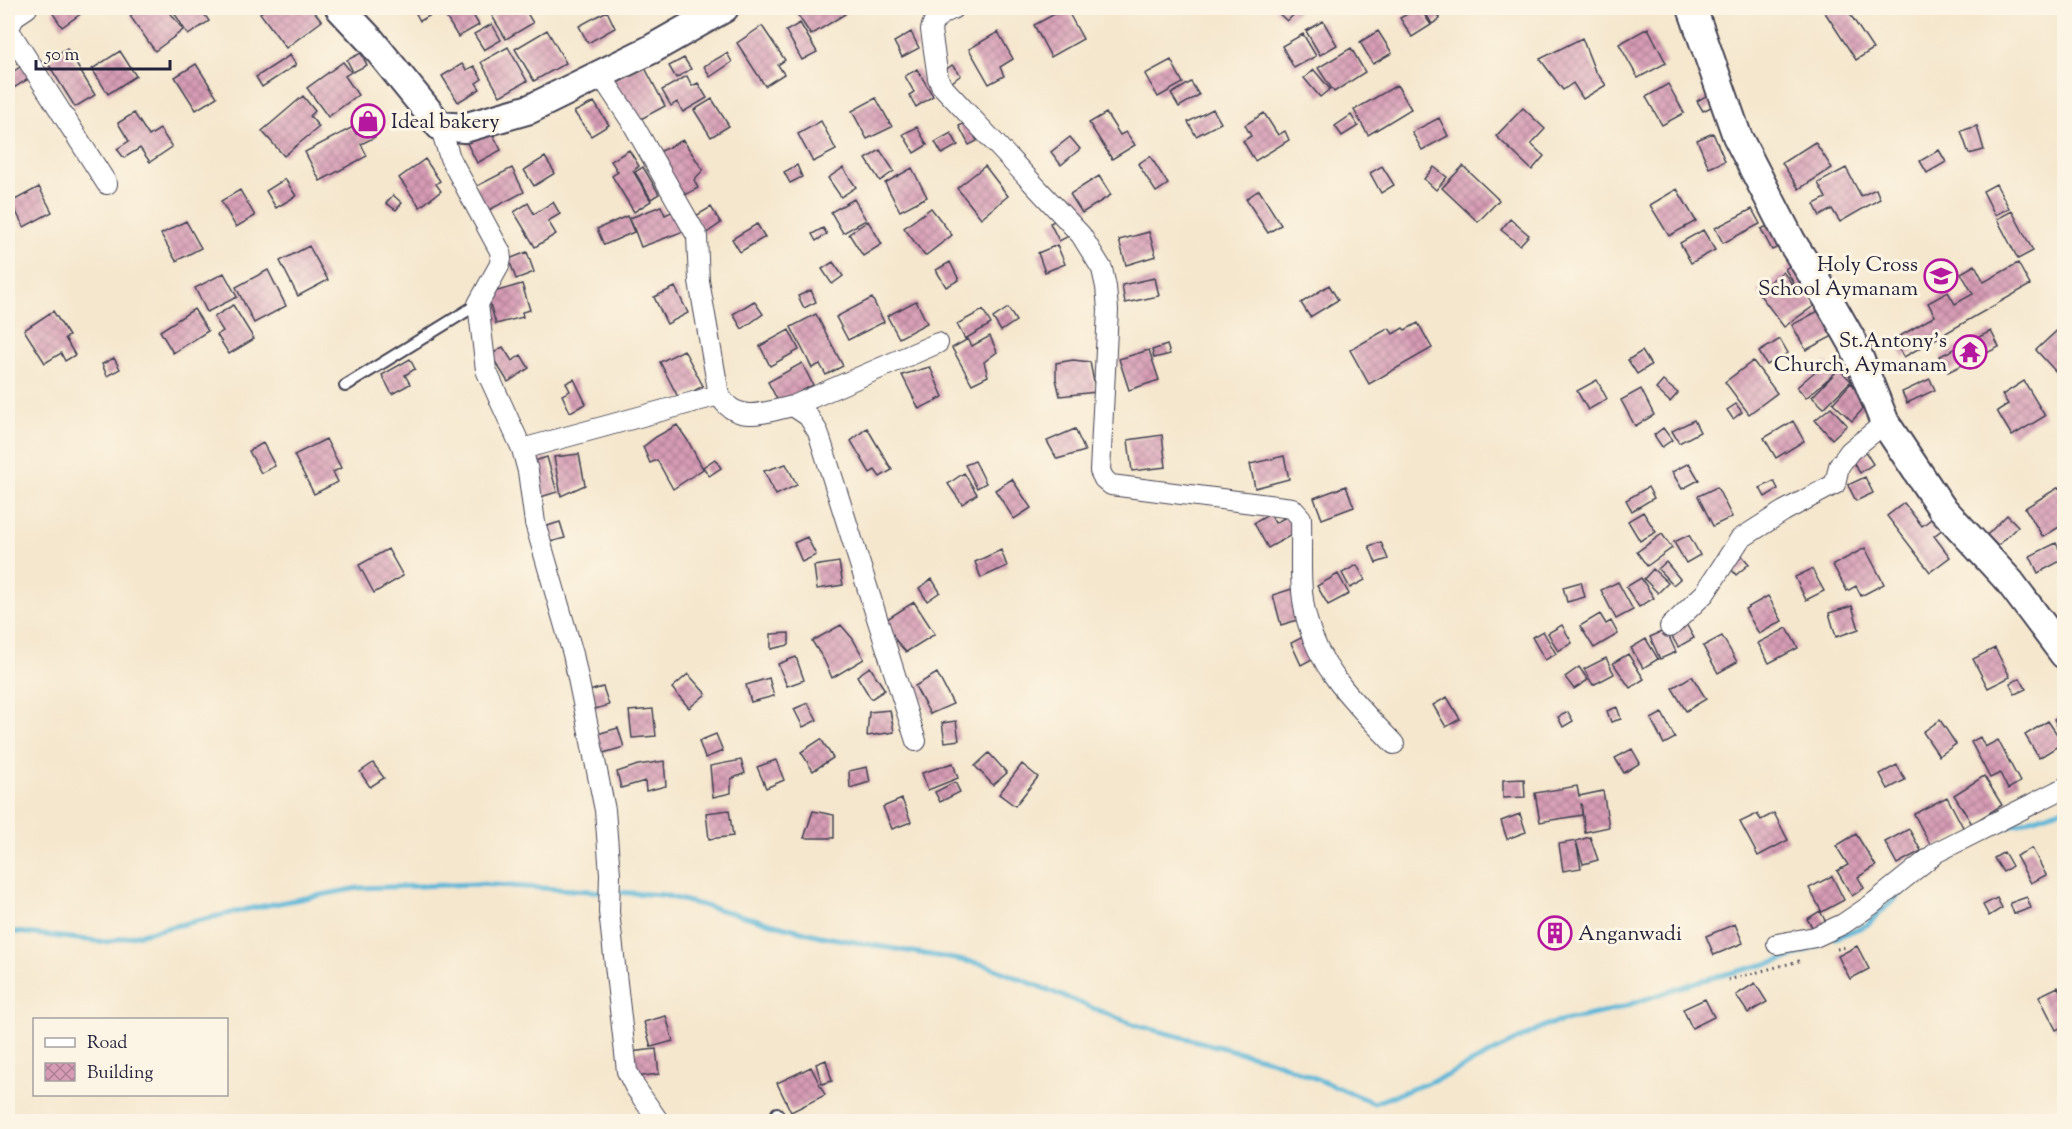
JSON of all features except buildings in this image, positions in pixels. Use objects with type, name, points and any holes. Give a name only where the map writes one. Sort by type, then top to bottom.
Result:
[{"type":"main road","points":[[340,8],[371,41],[440,126],[464,128],[530,109],[650,50],[724,8]]},
{"type":"main road","points":[[1692,8],[1737,136],[1791,241],[1853,343],[1885,423],[1941,507],[2010,582],[2064,654]]},
{"type":"street","points":[[27,8],[15,16],[8,30],[107,184]]},
{"type":"street","points":[[954,8],[932,23],[931,30],[941,85],[1081,236],[1102,270],[1108,310],[1101,471],[1104,479],[1111,485],[1292,508],[1298,512],[1301,518],[1303,597],[1307,620],[1316,645],[1331,674],[1394,744]]},
{"type":"street","points":[[600,74],[633,124],[698,236],[699,282],[719,395],[725,405],[738,414],[755,414],[792,406],[938,344]]},
{"type":"street","points":[[440,126],[450,158],[500,251],[499,266],[478,304],[486,370],[522,449],[530,478],[535,523],[573,654],[605,810],[610,874],[609,912],[627,1071],[659,1122]]},
{"type":"street","points":[[522,449],[719,395]]},
{"type":"street","points":[[792,406],[808,416],[819,432],[916,741]]},
{"type":"street","points":[[1670,627],[1705,593],[1740,539],[1784,511],[1835,484],[1839,466],[1850,451],[1885,423]]},
{"type":"street","points":[[1777,944],[1815,937],[1843,924],[1871,905],[1936,852],[2064,788]]},
{"type":"lane","points":[[345,386],[478,304]]},
{"type":"path","points":[[1833,950],[1847,947]]},
{"type":"path","points":[[1728,980],[1802,960]]},
{"type":"waterway","points":[[2005,828],[2064,808]]},
{"type":"waterway","points":[[1927,872],[1962,850]]},
{"type":"waterway","points":[[8,931],[106,942],[248,909],[358,888],[478,884],[605,892]]},
{"type":"waterway","points":[[1835,938],[1867,925],[1903,891]]},
{"type":"waterway","points":[[615,892],[663,895],[820,936],[983,964],[1135,1025],[1274,1061],[1374,1103],[1446,1076],[1546,1025],[1613,1010],[1699,981],[1786,959],[1819,945]]},
{"type":"place","name":"Ideal bakery","points":[[368,121]]},
{"type":"place","name":"Holy Cross School Aymanam","points":[[1941,276]]},
{"type":"place","name":"St.Antony's Church, Aymanam","points":[[1970,352]]},
{"type":"place","name":"Anganwadi","points":[[1555,933]]}]
